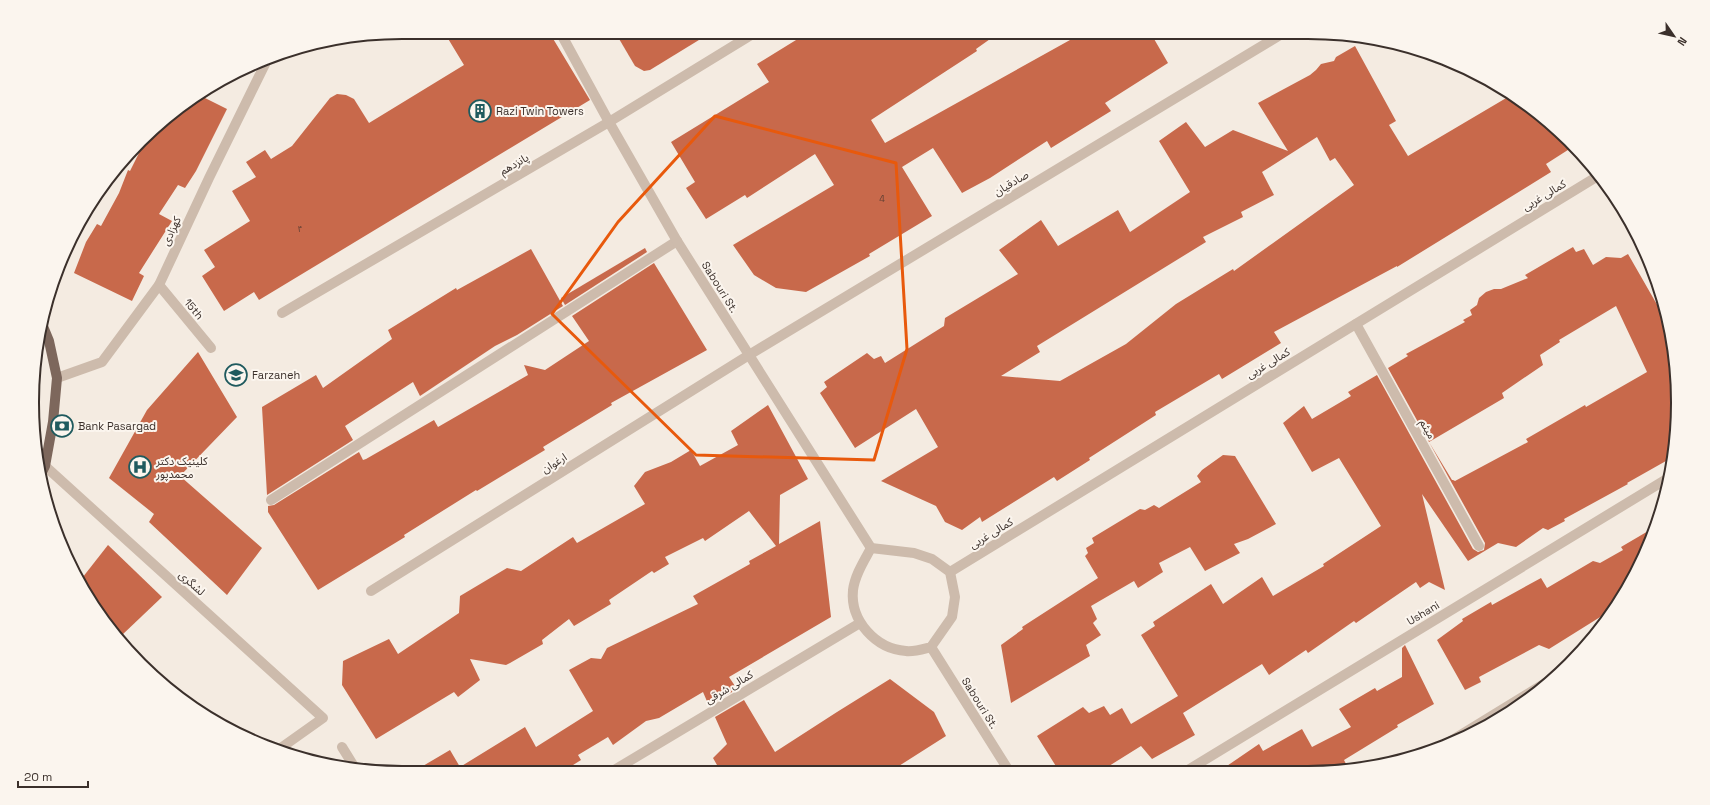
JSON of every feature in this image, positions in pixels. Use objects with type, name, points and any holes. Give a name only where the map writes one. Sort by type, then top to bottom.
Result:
[{"type":"main road","points":[[45,466],[53,422],[57,378],[49,341],[46,333]]},
{"type":"street","name":"Sabouri St.","points":[[564,39],[677,241],[871,548]]},
{"type":"street","name":"پانزدهم","points":[[282,313],[609,122],[745,39]]},
{"type":"street","name":"صادقیان","points":[[749,355],[1273,39]]},
{"type":"street","name":"کهزادی","points":[[57,378],[102,362],[159,285],[264,67]]},
{"type":"street","name":"کمالی غربی","points":[[950,572],[1594,178]]},
{"type":"street","points":[[272,500],[677,241]]},
{"type":"street","name":"15th","points":[[159,285],[211,348]]},
{"type":"street","name":"میثم","points":[[1356,324],[1479,546]]},
{"type":"street","name":"ارغوان","points":[[371,591],[749,355]]},
{"type":"street","name":"لشگری","points":[[45,466],[323,718],[284,746]]},
{"type":"street","name":"Ushani","points":[[1195,766],[1662,482]]},
{"type":"street","points":[[871,548],[914,553],[932,559],[950,572],[955,597],[952,617],[931,647],[907,652],[888,647],[872,637],[860,623],[854,606],[853,591],[858,572],[871,548]]},
{"type":"street","name":"کمالی شرقی","points":[[621,766],[860,623]]},
{"type":"street","name":"Sabouri St.","points":[[931,647],[1006,766]]},
{"type":"street","points":[[342,748],[351,762]]},
{"type":"highlighted area","points":[[715,116],[896,163],[907,349],[874,460],[696,455],[552,314],[618,222]]},
{"type":"building","points":[[448,39],[553,39],[590,100],[259,300],[254,292],[224,311],[202,276],[215,267],[204,250],[250,221],[232,191],[256,177],[246,162],[265,150],[271,159],[292,146],[330,98],[337,94],[346,95],[354,99],[369,123],[464,65]]},
{"type":"building","points":[[619,39],[701,39],[650,70],[644,71],[635,66]]},
{"type":"building","points":[[798,39],[990,39],[976,49],[977,51],[871,120],[885,143],[1071,39],[1154,39],[1168,63],[1105,103],[1111,111],[1051,148],[1047,141],[990,178],[962,193],[933,148],[902,167],[932,216],[869,254],[870,256],[806,292],[776,288],[754,275],[733,245],[834,185],[815,154],[747,198],[745,195],[706,219],[686,188],[695,182],[671,142],[769,82],[757,64]]},
{"type":"building","points":[[1355,46],[1396,121],[1389,125],[1408,156],[1506,98],[1529,114],[1569,149],[1546,164],[1551,172],[1397,267],[1274,332],[1281,343],[1222,379],[1219,374],[1155,412],[1156,415],[1089,458],[1090,460],[1057,481],[1054,477],[982,522],[980,517],[962,530],[945,522],[936,506],[881,481],[938,447],[916,409],[855,448],[820,393],[827,387],[824,382],[867,353],[874,359],[881,356],[885,363],[944,326],[945,318],[1018,274],[999,250],[1041,220],[1058,246],[1118,210],[1130,232],[1190,192],[1159,141],[1186,122],[1205,147],[1233,130],[1288,151],[1258,103],[1310,75],[1321,64],[1334,61],[1336,57]],"holes":[[[1317,137],[1330,161],[1335,158],[1354,185],[1234,271],[1233,269],[1176,304],[1126,344],[1060,381],[1001,376],[1040,352],[1037,346],[1206,242],[1203,237],[1243,217],[1241,212],[1274,195],[1262,172]]]},
{"type":"building","points":[[205,98],[227,109],[196,171],[185,188],[178,185],[159,214],[172,221],[139,273],[144,276],[132,301],[74,273],[86,242],[97,224],[101,226],[119,193],[128,170],[130,171],[140,150],[145,145],[181,114],[201,100]]},
{"type":"building","points":[[1573,247],[1576,252],[1584,249],[1593,265],[1606,257],[1621,258],[1628,254],[1659,308],[1664,332],[1668,355],[1671,402],[1666,461],[1627,483],[1628,484],[1564,519],[1565,521],[1548,530],[1543,528],[1516,547],[1498,543],[1468,561],[1422,494],[1445,590],[1429,582],[1420,588],[1416,582],[1356,623],[1354,621],[1308,653],[1306,650],[1269,675],[1262,664],[1183,713],[1195,735],[1152,759],[1141,746],[1109,766],[1056,766],[1037,736],[1083,707],[1089,713],[1104,706],[1110,715],[1122,708],[1131,724],[1178,696],[1141,635],[1155,626],[1153,622],[1211,584],[1223,604],[1262,577],[1273,596],[1324,566],[1323,564],[1381,526],[1339,458],[1312,472],[1283,423],[1304,406],[1312,419],[1351,396],[1348,392],[1377,375],[1473,549],[1478,552],[1484,550],[1485,543],[1429,442],[1388,368],[1408,356],[1406,354],[1465,322],[1463,320],[1472,315],[1470,310],[1477,305],[1479,298],[1486,292],[1494,289],[1501,289],[1528,278],[1525,275]],"holes":[[[1616,306],[1647,372],[1526,439],[1528,442],[1455,481],[1452,480],[1429,442],[1504,398],[1502,393],[1543,365],[1540,355],[1560,342],[1559,340]]]},
{"type":"building","points":[[645,248],[647,252],[565,305],[561,298]]},
{"type":"building","points":[[531,249],[563,306],[517,335],[495,346],[420,396],[413,382],[345,426],[353,440],[267,495],[262,407],[316,375],[323,388],[392,339],[388,330],[456,288],[457,290]]},
{"type":"building","points":[[654,263],[707,350],[611,403],[612,405],[543,447],[545,450],[477,491],[476,490],[404,535],[405,537],[318,590],[268,512],[268,506],[274,505],[359,452],[363,460],[434,420],[438,427],[528,375],[524,365],[545,370],[589,341],[572,316]]},
{"type":"building","points":[[198,352],[237,417],[180,476],[262,548],[227,595],[149,522],[154,514],[109,478],[147,410]]},
{"type":"building","points":[[768,405],[808,479],[780,495],[779,544],[820,521],[831,617],[729,677],[737,689],[709,706],[703,692],[659,718],[646,721],[613,745],[608,737],[578,755],[581,760],[572,766],[462,766],[525,727],[536,747],[593,711],[569,670],[591,658],[601,659],[607,648],[698,604],[693,596],[750,564],[749,561],[776,546],[749,511],[705,541],[703,538],[665,557],[669,564],[654,573],[652,571],[609,600],[611,604],[574,626],[569,619],[542,640],[543,644],[510,663],[506,665],[470,659],[480,680],[458,697],[454,692],[376,739],[342,685],[343,661],[389,639],[398,654],[459,613],[460,596],[507,568],[521,571],[573,537],[577,543],[645,504],[634,486],[645,472],[671,462],[691,450],[700,466],[738,445],[731,431]]},
{"type":"building","points":[[1223,455],[1235,456],[1276,524],[1248,539],[1234,544],[1240,553],[1205,571],[1190,547],[1159,563],[1163,572],[1138,588],[1134,581],[1091,606],[1097,619],[1093,623],[1101,635],[1086,645],[1090,656],[1011,703],[1001,645],[1023,629],[1022,627],[1098,578],[1085,556],[1088,553],[1086,548],[1094,543],[1092,538],[1140,509],[1145,510],[1154,505],[1159,508],[1201,482],[1197,476],[1202,470]]},
{"type":"building","points":[[1647,532],[1634,563],[1601,616],[1549,649],[1539,645],[1479,677],[1481,682],[1465,690],[1437,640],[1463,621],[1462,619],[1491,602],[1492,605],[1541,578],[1547,588],[1593,561],[1600,563],[1623,550],[1621,547]]},
{"type":"building","points":[[108,545],[162,597],[123,634],[100,604],[84,576]]},
{"type":"building","points":[[1405,645],[1434,704],[1397,725],[1398,727],[1344,760],[1346,764],[1308,766],[1227,766],[1259,744],[1263,751],[1302,729],[1312,747],[1351,727],[1339,709],[1375,688],[1377,691],[1402,677],[1402,648]]},
{"type":"building","points":[[890,679],[934,712],[946,736],[899,766],[718,766],[713,758],[727,744],[715,717],[744,700],[775,752]]},
{"type":"building","points":[[450,750],[459,766],[423,766]]},
{"type":"place","name":"Razi Twin Towers","points":[[480,111]]},
{"type":"place","name":"Farzaneh","points":[[236,375]]},
{"type":"place","name":"Bank Pasargad","points":[[62,426]]},
{"type":"place","name":"کلینیک دکتر محمدپور","points":[[140,467]]}]
